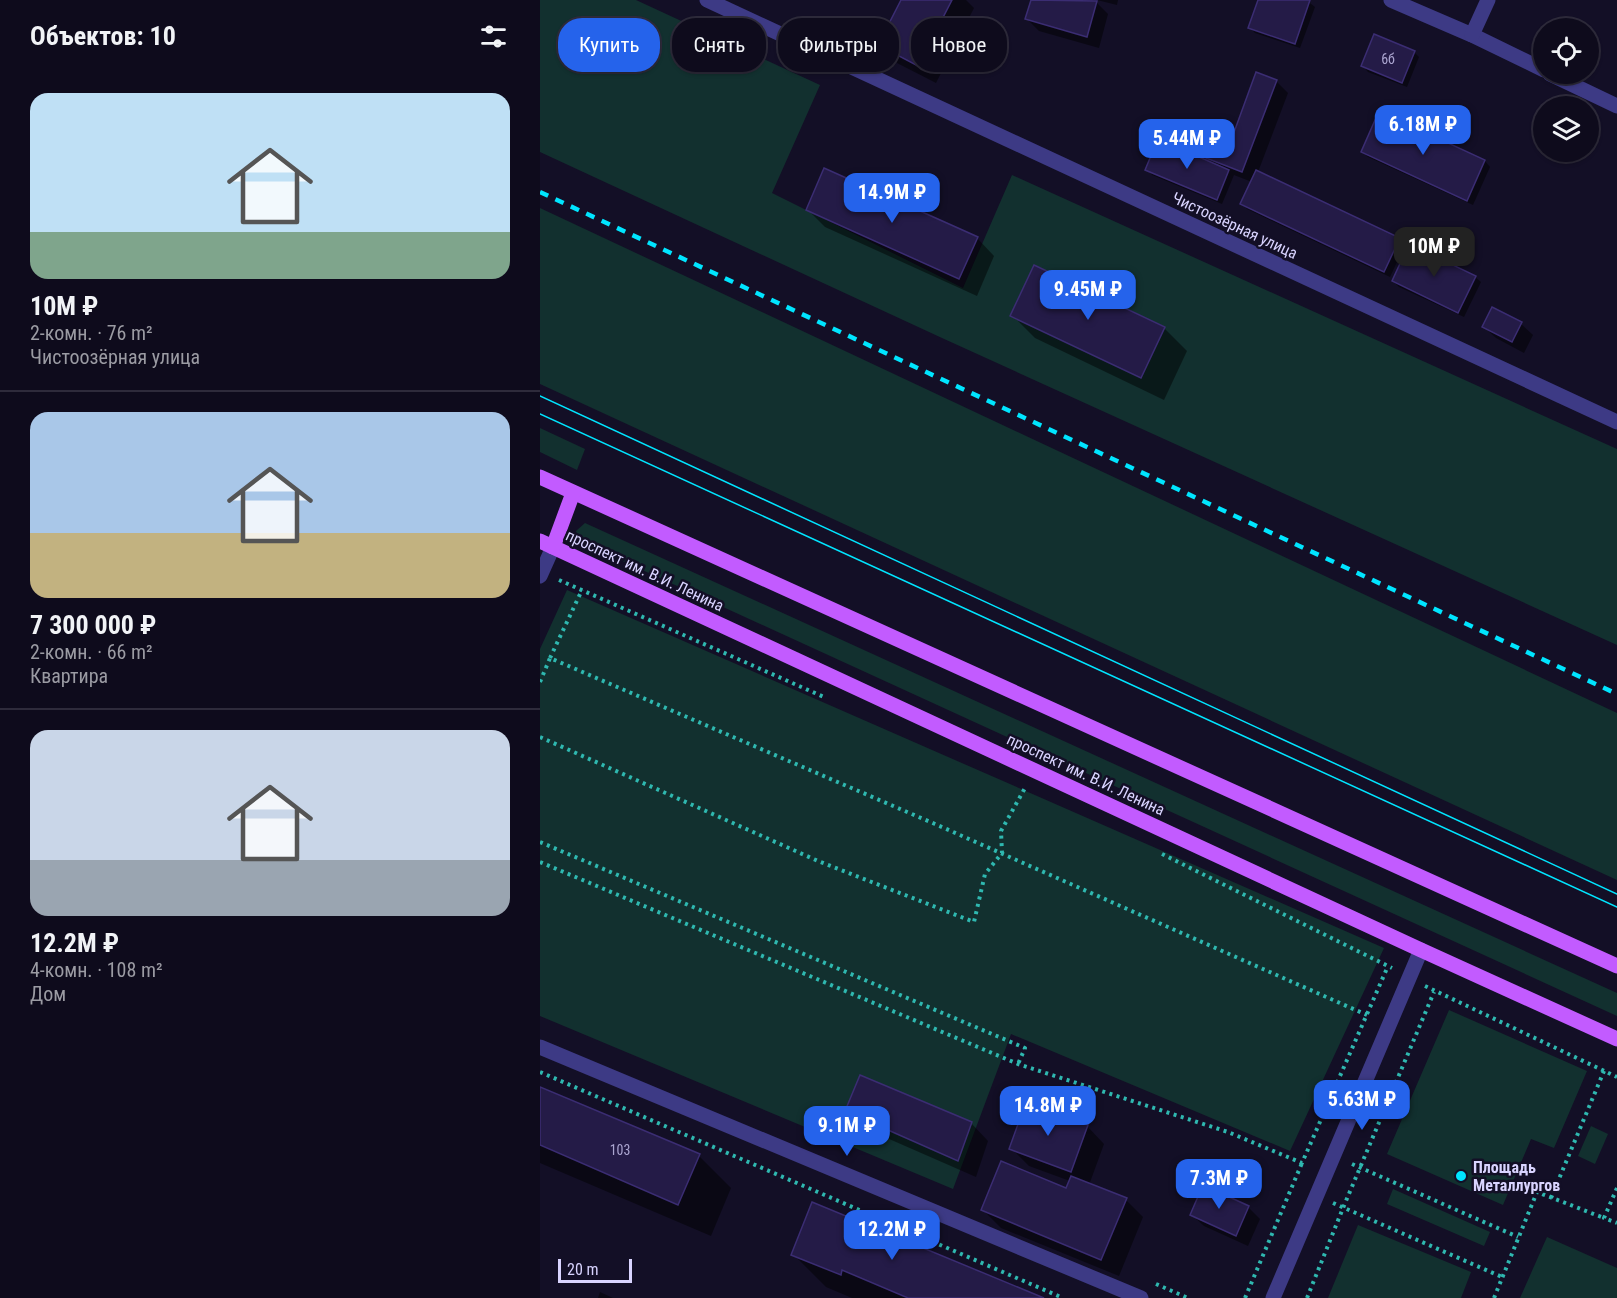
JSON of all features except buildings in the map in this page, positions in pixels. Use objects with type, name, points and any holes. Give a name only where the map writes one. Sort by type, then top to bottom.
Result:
[{"type":"main road","points":[[540,477],[1617,966]]},
{"type":"main road","points":[[546,544],[573,493]]},
{"type":"main road","name":"проспект им. В.И. Ленина","points":[[546,544],[1617,1039]]},
{"type":"street","name":"Чистоозёрная улица","points":[[707,0],[1617,422]]},
{"type":"street","points":[[1391,0],[1533,65]]},
{"type":"street","points":[[1472,35],[1488,0]]},
{"type":"street","points":[[1571,84],[1617,106]]},
{"type":"street","points":[[540,576],[546,544]]},
{"type":"street","points":[[1273,1298],[1421,950]]},
{"type":"street","points":[[540,1047],[1141,1298]]},
{"type":"path","points":[[540,682],[582,590],[831,700]]},
{"type":"path","points":[[550,658],[1002,853],[1367,1015]]},
{"type":"path","points":[[540,737],[742,825],[818,861],[974,922],[986,874],[1002,853],[1001,831],[1025,787],[1036,792]]},
{"type":"path","points":[[540,842],[1025,1048],[1018,1064]]},
{"type":"path","points":[[1153,850],[1388,966],[1245,1298]]},
{"type":"path","points":[[540,862],[1018,1064],[1228,1132],[1302,1163]]},
{"type":"path","points":[[1409,977],[1434,992],[1617,1077]]},
{"type":"path","points":[[1307,1298],[1434,992]]},
{"type":"path","points":[[1551,1198],[1604,1071]]},
{"type":"path","points":[[540,1072],[1063,1298]]},
{"type":"path","points":[[1333,1156],[1518,1238]]},
{"type":"path","points":[[1604,1218],[1617,1188]]},
{"type":"path","points":[[1494,1298],[1537,1192],[1617,1223]]},
{"type":"path","points":[[1316,1196],[1502,1277]]},
{"type":"green space","points":[[540,0],[636,0],[675,18],[672,18],[672,72],[766,72],[766,60],[778,66],[778,72],[792,72],[820,85],[772,193],[963,288],[1012,175],[1617,449],[1617,645],[942,338],[540,152]]},
{"type":"green space","points":[[540,208],[1617,713],[1617,880],[540,384]]},
{"type":"green space","points":[[540,428],[585,449],[577,470],[540,452]]},
{"type":"green space","points":[[585,523],[1617,993],[1617,1016],[579,541],[576,531]]},
{"type":"green space","points":[[567,590],[1384,948],[1290,1151],[1011,1034],[953,1189],[540,1016],[540,649]]},
{"type":"green space","points":[[1449,1010],[1587,1071],[1554,1148],[1531,1139],[1503,1205],[1387,1154]]},
{"type":"green space","points":[[1591,1126],[1608,1134],[1595,1164],[1578,1156]]},
{"type":"green space","points":[[1393,1189],[1490,1232],[1484,1246],[1387,1204]]},
{"type":"green space","points":[[1358,1225],[1471,1272],[1461,1298],[1328,1298]]},
{"type":"green space","points":[[1547,1237],[1617,1268],[1617,1298],[1520,1298]]},
{"type":"tram line","points":[[540,396],[1617,894]]},
{"type":"tram line","points":[[540,414],[1617,907]]},
{"type":"railway","points":[[540,192],[1617,694]]},
{"type":"place","name":"Площадь Металлургов","points":[[1461,1176]]}]
